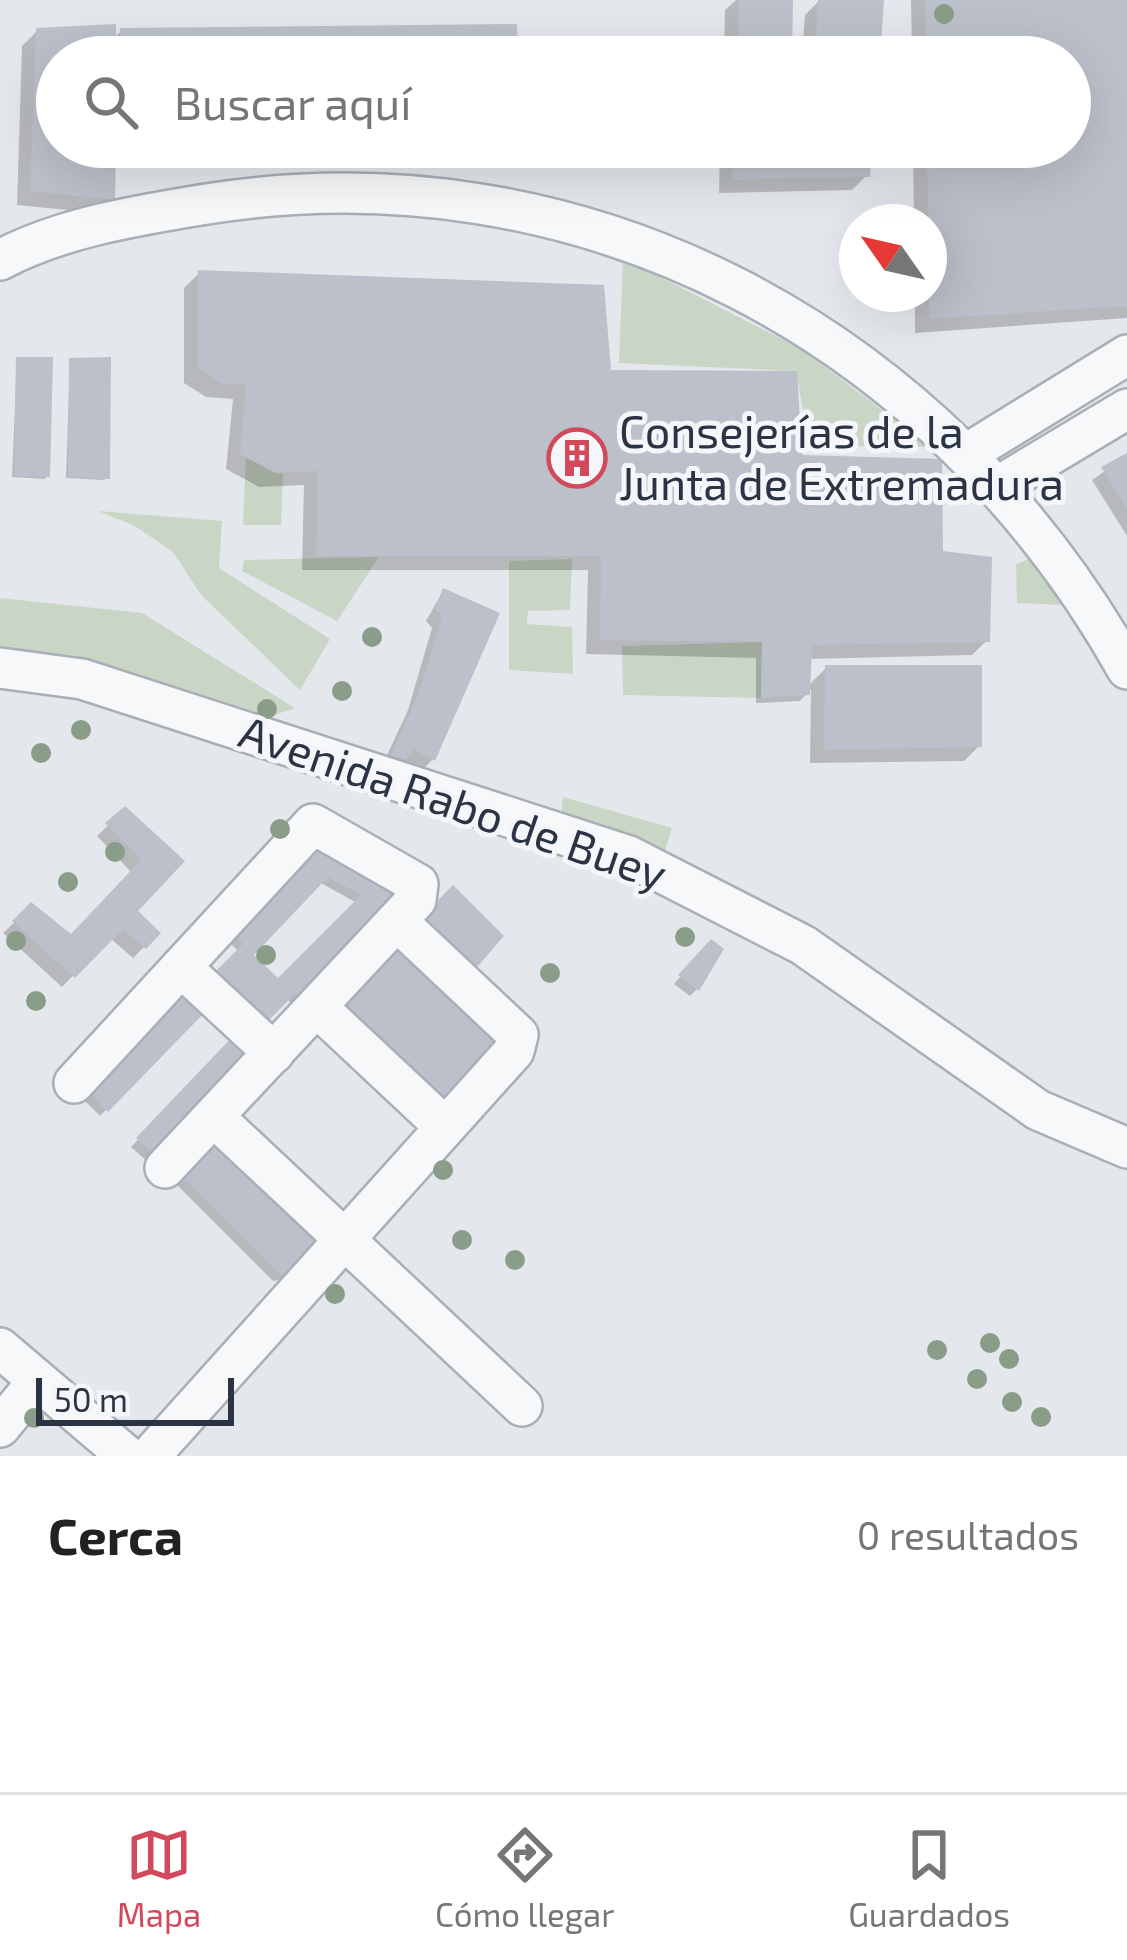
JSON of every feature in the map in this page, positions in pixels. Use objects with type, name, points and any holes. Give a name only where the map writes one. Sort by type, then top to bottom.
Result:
[{"type":"street","points":[[1,259],[54,238],[148,214],[271,194],[412,194],[580,225],[669,255],[766,301],[880,375],[968,453],[1097,615],[1127,669]]},
{"type":"street","points":[[968,453],[1127,356]]},
{"type":"street","points":[[997,488],[1127,409]]},
{"type":"street","name":"Avenida Rabo de Buey","points":[[0,668],[82,679],[629,856],[803,945],[1038,1110],[1127,1148]]},
{"type":"street","points":[[74,1082],[313,824],[418,884],[416,900],[165,1168]]},
{"type":"street","points":[[150,1456],[514,1051],[518,1035],[397,921]]},
{"type":"street","points":[[182,967],[274,1052]]},
{"type":"street","points":[[317,1007],[444,1126]]},
{"type":"street","points":[[214,1117],[523,1406]]},
{"type":"street","points":[[294,1298],[337,1271],[377,1270]]},
{"type":"street","points":[[0,1348],[128,1456]]},
{"type":"street","points":[[0,1427],[38,1381]]},
{"type":"green space","points":[[623,258],[801,349],[931,447],[809,445],[796,371],[619,363]]},
{"type":"green space","points":[[246,457],[283,473],[281,525],[243,525]]},
{"type":"green space","points":[[98,511],[222,521],[219,568],[330,639],[300,690],[201,595],[173,552],[135,526]]},
{"type":"green space","points":[[379,557],[337,621],[242,571],[244,560]]},
{"type":"green space","points":[[572,559],[570,610],[528,611],[527,624],[572,627],[573,674],[509,670],[509,561]]},
{"type":"green space","points":[[1029,559],[1065,605],[1017,603],[1016,564]]},
{"type":"green space","points":[[0,598],[142,613],[295,708],[265,718],[0,654]]},
{"type":"green space","points":[[762,642],[761,698],[623,695],[622,646]]},
{"type":"green space","points":[[563,797],[672,828],[664,854],[561,814]]},
{"type":"building","points":[[739,0],[793,0],[792,36],[738,36]]},
{"type":"building","points":[[818,0],[884,0],[881,36],[816,36]]},
{"type":"building","points":[[925,0],[1127,0],[1127,306],[929,319],[929,312],[947,312],[947,204],[928,204],[927,168],[1091,168],[1091,36],[926,36]]},
{"type":"building","points":[[116,24],[116,36],[36,36],[36,168],[116,168],[115,200],[30,191],[36,28]]},
{"type":"building","points":[[517,24],[517,36],[120,36],[120,28]]},
{"type":"building","points":[[732,168],[871,168],[870,177],[732,180]]},
{"type":"building","name":"Consejerías de la Junta de Extremadura","points":[[198,270],[604,285],[611,370],[797,371],[802,455],[942,459],[943,551],[992,557],[990,642],[812,645],[810,695],[761,698],[762,642],[600,640],[601,556],[316,556],[318,471],[275,473],[240,454],[246,385],[221,383],[198,368]]},
{"type":"building","points":[[16,357],[53,357],[50,477],[14,476]]},
{"type":"building","points":[[111,357],[110,479],[68,477],[69,358]]},
{"type":"building","points":[[1127,453],[1127,508],[1101,467]]},
{"type":"building","points":[[443,588],[500,613],[435,761],[413,749],[406,760],[391,755],[418,696],[442,616],[435,609]]},
{"type":"building","points":[[825,665],[982,665],[982,747],[824,750]]},
{"type":"building","points":[[125,806],[185,861],[138,911],[161,933],[146,949],[123,929],[75,978],[12,921],[31,902],[71,934],[141,860],[105,823]]},
{"type":"building","points":[[321,840],[369,867],[401,898],[303,1001],[295,994],[260,1029],[208,979],[243,944],[231,930]],"holes":[[[328,877],[361,895],[278,978],[254,955]]]},
{"type":"building","points":[[453,885],[504,936],[471,974],[417,922]]},
{"type":"building","points":[[711,939],[724,949],[699,991],[678,975]]},
{"type":"building","points":[[396,941],[505,1040],[440,1111],[331,1010]]},
{"type":"building","points":[[185,988],[207,1010],[108,1112],[87,1090]]},
{"type":"building","points":[[234,1035],[255,1056],[160,1160],[136,1138]]},
{"type":"building","points":[[211,1142],[323,1246],[303,1271],[281,1275],[178,1173]]},
{"type":"place","name":"Consejerías de la Junta de Extremadura","points":[[577,458]]}]
